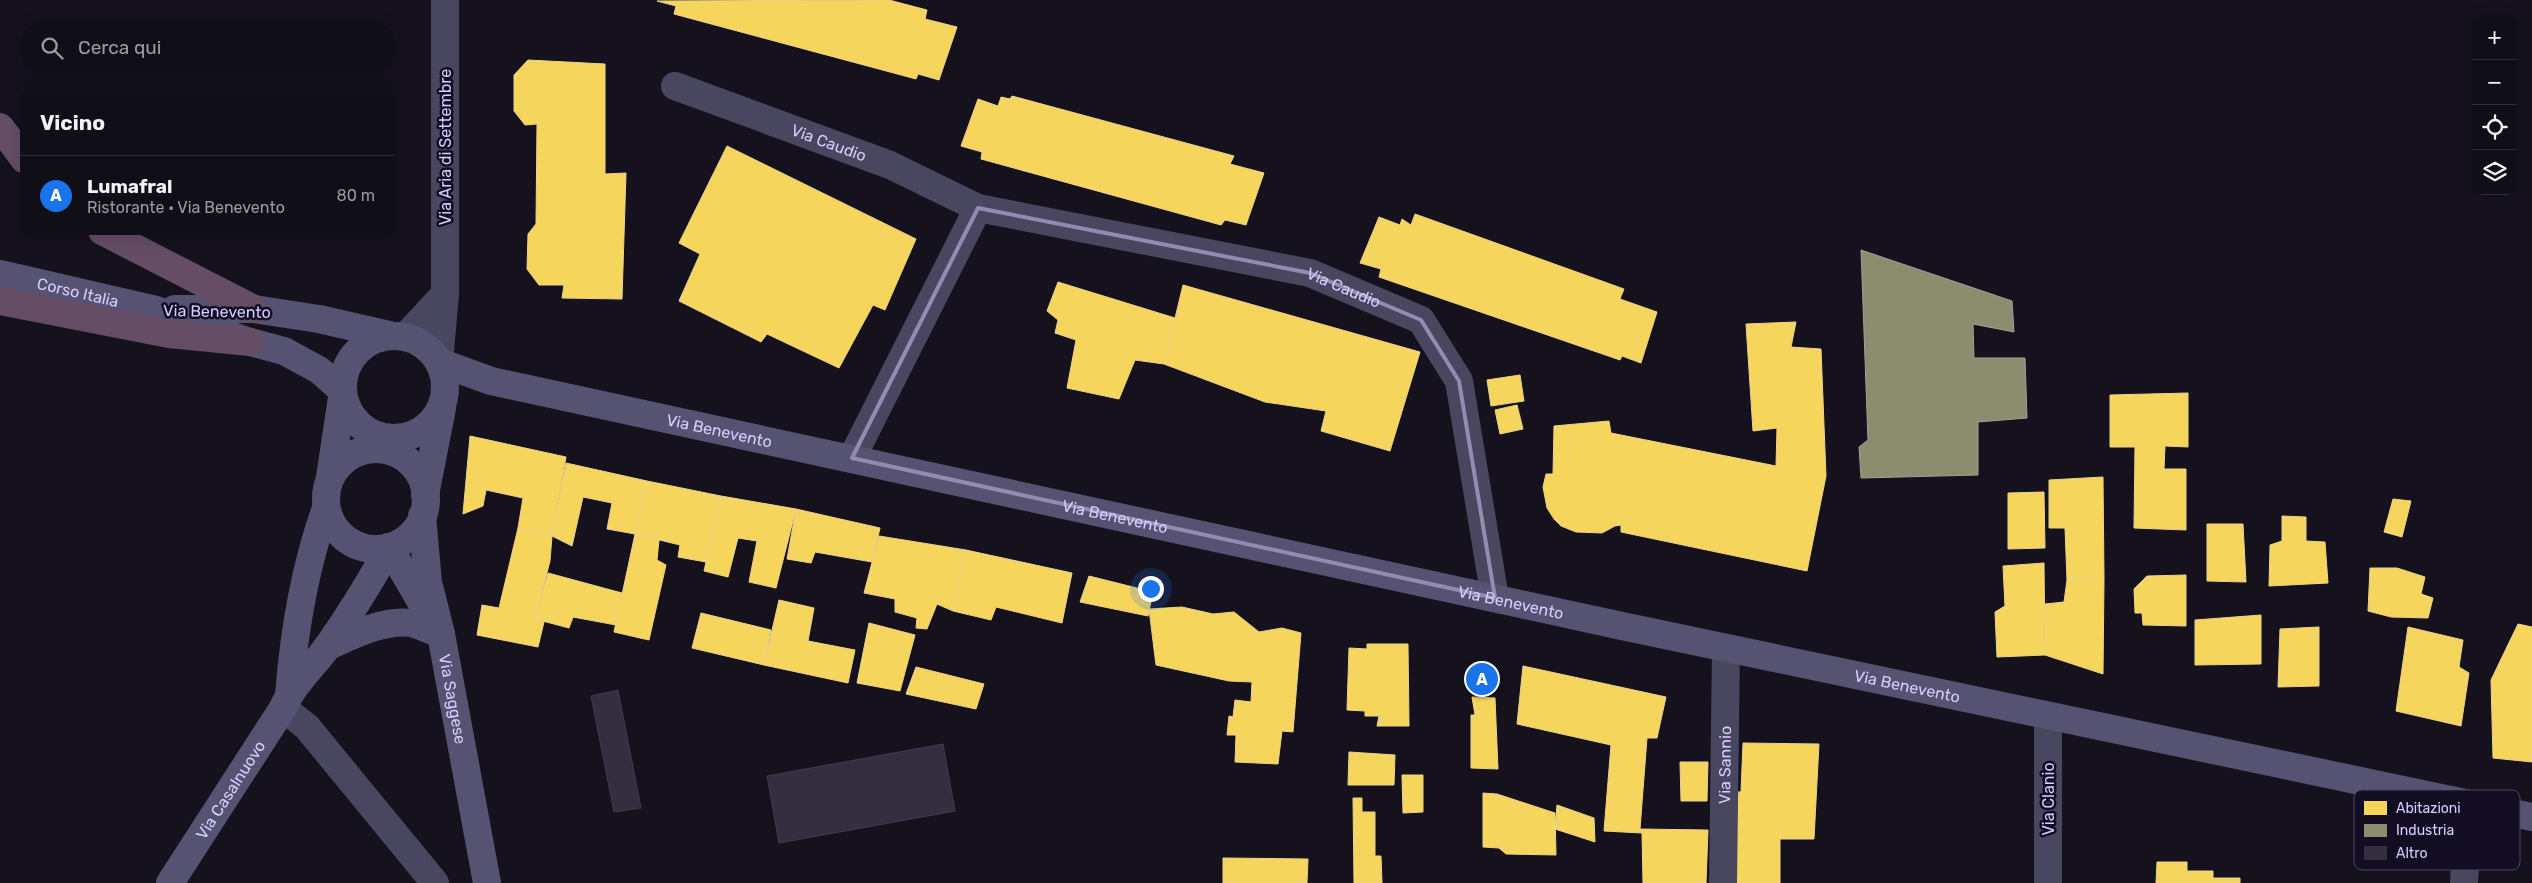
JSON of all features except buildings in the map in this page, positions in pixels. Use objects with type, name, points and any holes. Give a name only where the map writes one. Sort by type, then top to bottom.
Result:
[{"type":"highway","points":[[0,127],[20,154]]},
{"type":"highway","points":[[110,235],[254,309]]},
{"type":"highway","points":[[0,301],[169,334],[250,342]]},
{"type":"main road","name":"Corso Italia","points":[[0,274],[156,310]]},
{"type":"main road","name":"Via Benevento","points":[[156,310],[254,309],[319,319],[397,336]]},
{"type":"main road","name":"Via Benevento","points":[[156,310],[293,356],[319,370],[343,392]]},
{"type":"main road","points":[[286,702],[296,623],[312,548],[326,508],[326,492],[343,392],[343,377],[348,364],[358,350],[372,340],[397,336],[419,342],[431,350],[439,362],[444,374],[446,388],[424,505],[409,535],[389,547],[364,547],[356,545],[342,536],[332,523],[326,508]]},
{"type":"main road","name":"Via Benevento","points":[[439,362],[491,381],[1726,648],[2402,790]]},
{"type":"main road","points":[[343,392],[346,407],[366,431],[381,437],[396,439],[412,436],[426,428],[437,416],[443,402],[467,389],[491,381]]},
{"type":"main road","points":[[330,477],[338,465],[349,456],[363,450],[377,448],[391,451],[405,457],[415,468],[422,480],[424,505]]},
{"type":"main road","name":"Via Saggese","points":[[424,505],[428,582],[441,634],[487,883]]},
{"type":"main road","points":[[389,547],[441,634]]},
{"type":"main road","name":"Via Casalnuovo","points":[[170,883],[286,702],[327,647],[377,571],[389,547]]},
{"type":"main road","points":[[327,647],[364,631],[410,623],[441,634]]},
{"type":"street","name":"Via Aria di Settembre","points":[[439,362],[445,294],[445,0]]},
{"type":"street","name":"Via Caudio","points":[[676,86],[890,165],[978,208],[1310,273],[1421,320],[1459,381],[1495,598]]},
{"type":"street","points":[[852,458],[978,208]]},
{"type":"street","points":[[397,336],[445,294]]},
{"type":"street","name":"Via Sannio","points":[[1723,883],[1726,648]]},
{"type":"street","points":[[286,702],[436,883]]},
{"type":"street","name":"Via Clanio","points":[[2048,716],[2048,883]]},
{"type":"street","points":[[2464,883],[2465,870]]},
{"type":"highlighted area","points":[[978,208],[1310,273],[1421,320],[1459,381],[1495,598],[852,458]]},
{"type":"place","name":"Lumafral","points":[[1482,679]]}]
